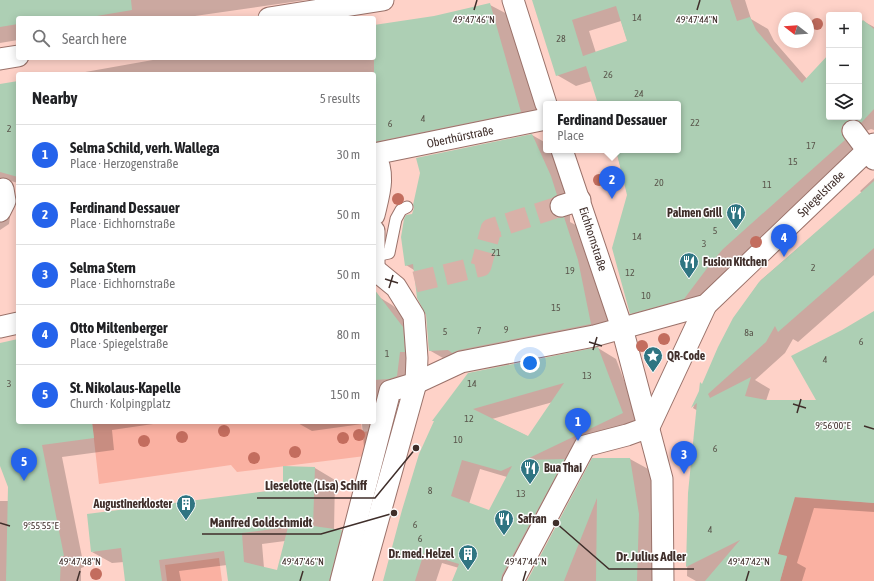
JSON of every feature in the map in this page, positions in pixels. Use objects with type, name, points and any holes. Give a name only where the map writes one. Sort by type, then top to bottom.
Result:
[{"type":"street","points":[[282,16],[383,0]]},
{"type":"street","points":[[513,0],[545,101]]},
{"type":"street","points":[[0,59],[16,56]]},
{"type":"street","name":"Oberthürstraße","points":[[376,154],[543,120]]},
{"type":"street","name":"Spiegelstraße","points":[[706,305],[872,151],[853,131]]},
{"type":"street","name":"Eichhornstraße","points":[[562,153],[570,203],[622,328],[662,479],[663,581]]},
{"type":"street","points":[[376,158],[382,176],[376,205]]},
{"type":"street","points":[[0,211],[5,201],[7,188]]},
{"type":"street","points":[[341,581],[360,525],[416,383],[417,358],[414,316],[396,287],[376,266]]},
{"type":"street","points":[[361,581],[360,525],[390,391],[416,383],[461,362],[525,348],[594,336],[706,305]]},
{"type":"street","points":[[513,581],[585,446],[626,435],[648,426],[706,305]]},
{"type":"street","points":[[0,327],[16,323]]},
{"type":"lane","points":[[376,263],[389,254],[396,219],[401,210],[407,207]]},
{"type":"shaded area","points":[[92,424],[361,424],[362,432],[371,431],[365,456],[237,472],[231,465],[99,484]]},
{"type":"shaded area","points":[[792,497],[874,503],[874,581],[780,581],[787,557],[778,554]]},
{"type":"shaded area","points":[[219,558],[222,581],[167,581],[165,565]]},
{"type":"building","points":[[0,0],[131,0],[132,10],[97,16],[16,16],[16,24],[0,27]]},
{"type":"building","points":[[532,0],[730,0],[737,21],[750,17],[756,30],[802,83],[826,57],[826,120],[850,120],[842,126],[841,132],[845,140],[723,249],[684,299],[630,314],[612,248],[627,195],[617,153],[681,153],[681,101],[597,101],[586,66],[556,76]],"holes":[[[616,6],[627,41],[583,56],[572,20]]]},
{"type":"building","points":[[490,3],[521,112],[376,142],[376,72],[374,72],[374,60],[376,60],[376,25],[434,16]]},
{"type":"building","points":[[863,20],[874,29],[874,109],[861,123],[857,120],[862,120]]},
{"type":"building","points":[[16,81],[16,176],[0,172],[0,84]]},
{"type":"building","points":[[532,134],[551,176],[557,195],[552,198],[549,203],[550,210],[553,215],[558,218],[564,217],[578,260],[591,324],[459,350],[452,353],[448,350],[429,351],[426,315],[417,298],[413,264],[405,266],[401,237],[404,219],[406,215],[412,214],[414,208],[413,205],[420,173],[416,158]]},
{"type":"building","points":[[874,181],[874,248],[778,332],[775,326],[766,342],[708,394],[710,398],[751,377],[745,396],[766,400],[816,400],[791,356],[842,330],[874,311],[874,503],[795,497],[778,554],[787,556],[780,581],[705,581],[740,540],[686,567],[688,493],[697,403],[691,408],[699,391],[700,382],[702,384],[718,347],[733,318],[759,282]]},
{"type":"building","points":[[376,292],[403,327],[405,352],[400,352],[397,376],[389,379],[376,380]]},
{"type":"building","points":[[16,339],[16,424],[92,424],[94,438],[42,445],[64,556],[61,556],[60,581],[6,581],[8,487],[0,466],[0,343]]},
{"type":"building","points":[[598,347],[623,413],[525,460],[565,459],[502,575],[501,581],[452,581],[459,564],[424,553],[415,581],[383,581],[419,454],[434,421],[432,421],[468,373]],"holes":[[[564,383],[528,436],[473,409]],[[462,460],[501,471],[512,466],[489,510],[451,496]]]},
{"type":"building","points":[[592,458],[630,458],[639,514],[637,581],[596,581],[597,498],[564,581],[527,581]]},
{"type":"building","points":[[283,466],[315,467],[313,526],[342,530],[329,581],[228,581],[224,551],[159,560],[162,581],[125,581],[121,548],[91,552],[87,514],[283,489]],"holes":[[[288,527],[277,570],[244,562],[242,533]]]},
{"type":"tunnel","points":[[415,282],[481,266],[491,229],[561,206]]},
{"type":"place","name":"Ferdinand Dessauer","points":[[612,199]]},
{"type":"place","name":"Palmen Grill","points":[[736,230]]},
{"type":"place","name":"Otto Miltenberger","points":[[784,257]]},
{"type":"place","name":"Fusion Kitchen","points":[[689,279]]},
{"type":"place","name":"QR-Code","points":[[653,373]]},
{"type":"place","name":"Selma Schild, verh. Wallega","points":[[578,441]]},
{"type":"place","name":"Lieselotte (Lisa) Schiff","points":[[416,448]]},
{"type":"place","name":"Selma Stern","points":[[684,474]]},
{"type":"place","name":"St. Nikolaus-Kapelle","points":[[24,481]]},
{"type":"place","name":"Bua Thai","points":[[530,485]]},
{"type":"place","name":"Manfred Goldschmidt","points":[[394,513]]},
{"type":"place","name":"Augustinerkloster","points":[[186,521]]},
{"type":"place","name":"Dr. Julius Adler","points":[[556,523]]},
{"type":"place","name":"Safran","points":[[504,536]]},
{"type":"place","name":"Dr. med. Helzel","points":[[468,571]]}]
